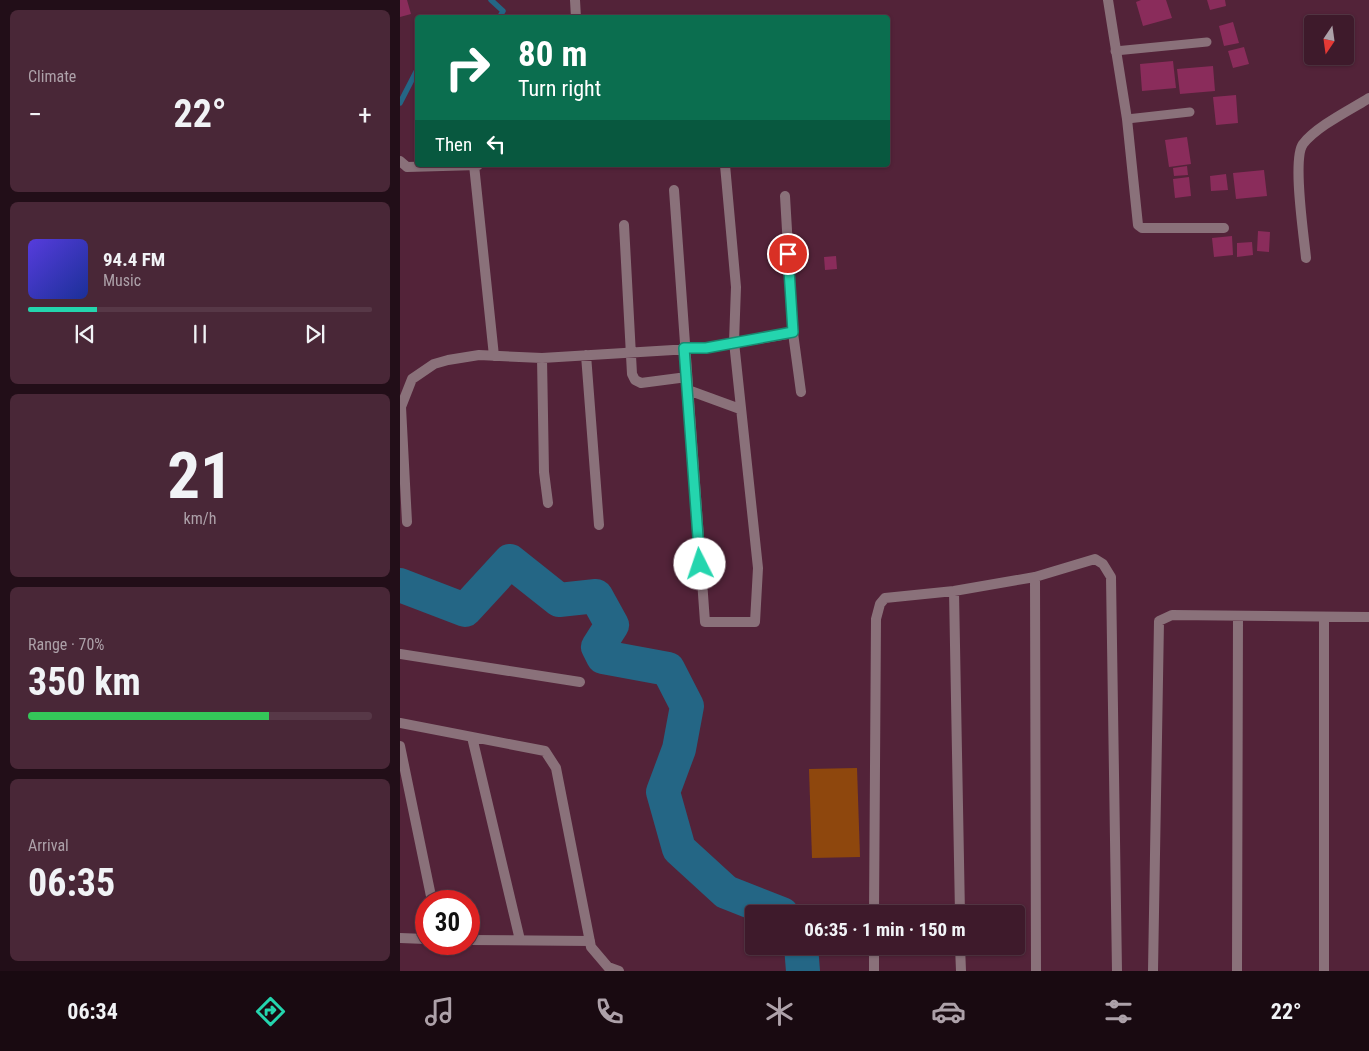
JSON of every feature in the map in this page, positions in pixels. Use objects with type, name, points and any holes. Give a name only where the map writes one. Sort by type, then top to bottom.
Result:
[{"type":"street","points":[[575,0],[576,15]]},
{"type":"street","points":[[1108,0],[1127,119],[1138,225],[1142,228],[1224,228]]},
{"type":"street","points":[[1306,258],[1299,186],[1299,155],[1302,145],[1315,133],[1369,98]]},
{"type":"street","points":[[400,161],[407,167],[415,167]]},
{"type":"street","points":[[474,167],[494,356]]},
{"type":"street","points":[[674,190],[705,622],[755,622],[757,560],[734,342],[736,287],[725,167]]},
{"type":"street","points":[[785,196],[793,332],[801,392]]},
{"type":"street","points":[[624,225],[632,374],[635,380],[641,383],[687,377]]},
{"type":"street","points":[[407,522],[401,407],[412,378],[434,364],[478,355],[542,358],[706,348],[793,332]]},
{"type":"street","points":[[586,355],[599,525]]},
{"type":"street","points":[[542,358],[544,472],[548,503]]},
{"type":"street","points":[[688,390],[740,409]]},
{"type":"street","points":[[874,905],[877,611],[885,598],[954,591],[1035,577],[1095,559],[1103,564],[1111,577],[1117,971]]},
{"type":"street","points":[[1035,577],[1036,971]]},
{"type":"street","points":[[954,591],[960,905]]},
{"type":"street","points":[[1153,971],[1159,621],[1172,615],[1369,617]]},
{"type":"street","points":[[1237,971],[1238,616]]},
{"type":"street","points":[[1324,617],[1324,971]]},
{"type":"street","points":[[400,654],[580,682]]},
{"type":"street","points":[[400,723],[545,751],[556,768],[591,947],[608,967],[619,971]]},
{"type":"street","points":[[472,737],[520,940]]},
{"type":"street","points":[[400,746],[430,890]]},
{"type":"street","points":[[400,938],[415,939]]},
{"type":"street","points":[[480,940],[590,941]]},
{"type":"street","points":[[874,955],[874,971]]},
{"type":"street","points":[[960,955],[961,971]]},
{"type":"lane","points":[[1115,51],[1207,42]]},
{"type":"lane","points":[[1127,119],[1190,112]]},
{"type":"shaded area","points":[[857,768],[860,857],[812,858],[809,769]]},
{"type":"building","points":[[400,0],[407,0],[411,14],[400,17]]},
{"type":"building","points":[[1141,0],[1166,0],[1172,18],[1143,26],[1136,2]]},
{"type":"building","points":[[1207,0],[1225,0],[1226,6],[1210,10]]},
{"type":"building","points":[[1233,22],[1239,43],[1224,46],[1219,26]]},
{"type":"building","points":[[1244,47],[1249,64],[1233,68],[1228,51]]},
{"type":"building","points":[[1173,61],[1176,88],[1142,91],[1140,64]]},
{"type":"building","points":[[1213,66],[1215,91],[1180,94],[1177,69]]},
{"type":"building","points":[[1236,95],[1238,123],[1216,125],[1213,97]]},
{"type":"building","points":[[1187,137],[1191,164],[1169,167],[1165,140]]},
{"type":"building","points":[[1187,166],[1188,175],[1174,176],[1173,168]]},
{"type":"building","points":[[1264,170],[1267,196],[1236,199],[1233,173]]},
{"type":"building","points":[[1226,174],[1228,190],[1211,191],[1210,176]]},
{"type":"building","points":[[1189,177],[1191,196],[1175,198],[1173,179]]},
{"type":"building","points":[[1258,231],[1270,232],[1269,252],[1257,251]]},
{"type":"building","points":[[1232,236],[1233,255],[1214,257],[1212,238]]},
{"type":"building","points":[[1252,242],[1253,255],[1237,257],[1237,243]]},
{"type":"building","points":[[836,256],[837,269],[825,270],[824,257]]},
{"type":"waterway","points":[[491,0],[503,11],[501,15]]},
{"type":"waterway","points":[[400,103],[415,74]]},
{"type":"waterway","points":[[400,585],[465,610],[510,561],[559,600],[596,596],[612,625],[598,647],[603,657],[668,669],[687,706],[679,749],[663,792],[679,849],[726,892],[759,905]]},
{"type":"waterway","points":[[802,955],[803,971]]},
{"type":"route","points":[[700,564],[684,348],[706,348],[793,332],[788,254]]}]
